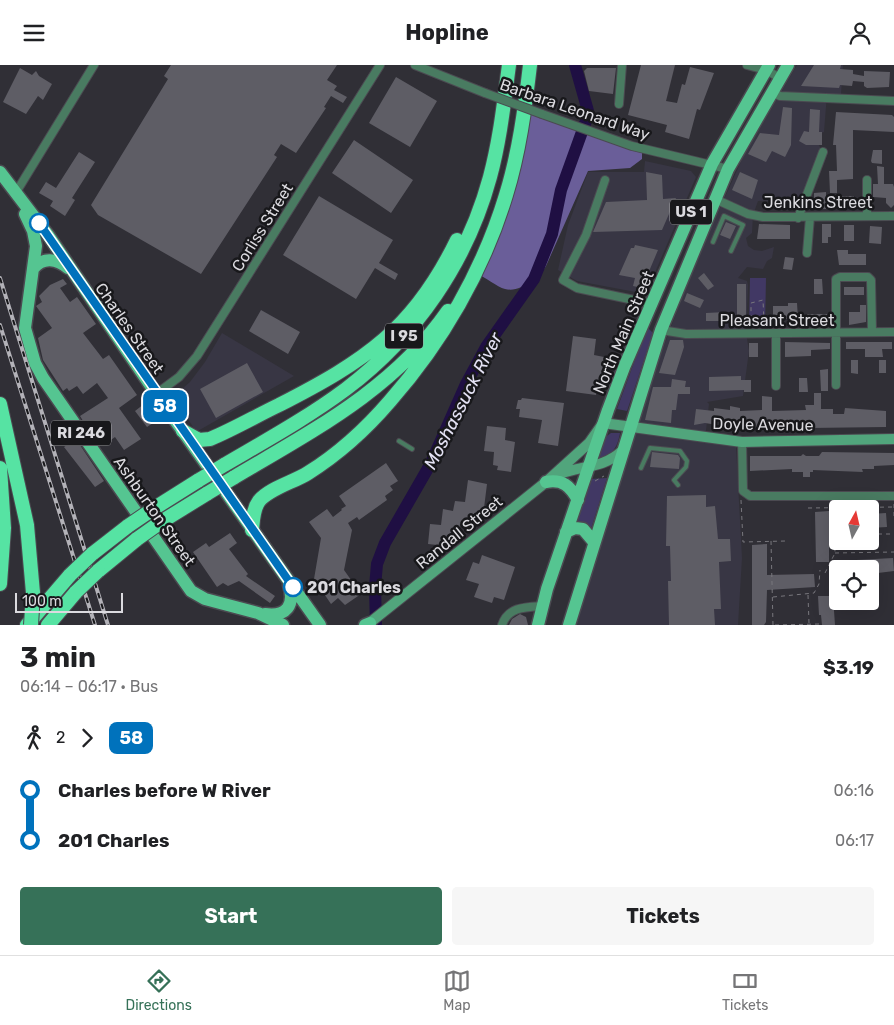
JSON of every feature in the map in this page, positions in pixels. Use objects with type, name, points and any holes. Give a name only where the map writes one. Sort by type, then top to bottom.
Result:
[{"type":"highway","name":"I 95","points":[[27,625],[70,575],[92,554],[153,509],[345,390],[385,355],[420,317],[450,273],[473,227],[492,171],[509,65]]},
{"type":"highway","name":"I 95","points":[[48,625],[76,592],[137,539],[161,522],[329,421],[374,391],[430,335],[476,269],[507,194],[519,143],[530,65]]},
{"type":"highway","points":[[183,431],[199,440],[214,437],[341,373],[375,348],[397,328],[433,283],[458,237],[477,189],[491,135],[504,105]]},
{"type":"highway","points":[[252,530],[254,513],[261,499],[307,473],[342,450],[391,400],[440,338],[476,269]]},
{"type":"highway","points":[[0,404],[27,525],[33,593],[31,625]]},
{"type":"highway","points":[[0,472],[4,541],[0,584]]},
{"type":"highway","points":[[56,625],[76,592]]},
{"type":"main road","name":"North Main Street","points":[[569,625],[661,330],[728,169],[788,65]]},
{"type":"main road","name":"North Main Street","points":[[538,625],[542,606],[603,423],[712,164],[768,67]]},
{"type":"main road","name":"Charles Street","points":[[0,172],[15,194],[38,221],[156,394],[320,625]]},
{"type":"main road","name":"Ashburton Street","points":[[15,194],[34,235],[36,251],[25,328],[40,373],[189,589],[198,596],[258,613]]},
{"type":"main road","points":[[34,269],[40,262],[47,260],[58,262],[70,270]]},
{"type":"main road","name":"Doyle Avenue","points":[[603,423],[742,442],[894,439]]},
{"type":"main road","name":"Randall Street","points":[[368,624],[546,482],[589,443],[603,423]]},
{"type":"main road","name":"Randall Street","points":[[546,482],[564,472],[605,463],[622,451]]},
{"type":"main road","points":[[546,482],[558,481],[568,485],[578,500]]},
{"type":"main road","points":[[566,532],[576,528],[583,529],[594,543]]},
{"type":"main road","points":[[258,613],[278,615],[289,608],[292,598],[286,577]]},
{"type":"main road","points":[[309,610],[331,625]]},
{"type":"main road","name":"RI 246","points":[[258,613],[283,625]]},
{"type":"street","points":[[15,194],[94,65]]},
{"type":"street","name":"Corliss Street","points":[[156,394],[184,373],[203,348],[380,65]]},
{"type":"street","name":"Barbara Leonard Way","points":[[415,65],[591,133],[632,146],[728,169]]},
{"type":"street","points":[[619,104],[622,65]]},
{"type":"street","points":[[747,65],[768,67],[780,78]]},
{"type":"street","points":[[771,92],[780,96],[894,101]]},
{"type":"street","points":[[798,217],[823,151]]},
{"type":"street","points":[[605,180],[586,235],[563,280],[565,283],[577,288],[653,304]]},
{"type":"street","points":[[866,180],[867,216]]},
{"type":"street","name":"Jenkins Street","points":[[714,199],[754,215],[798,217],[894,216]]},
{"type":"street","points":[[807,253],[810,217]]},
{"type":"street","points":[[836,385],[836,279],[840,277],[868,277],[872,284],[872,332]]},
{"type":"street","name":"Pleasant Street","points":[[661,330],[686,334],[894,332]]},
{"type":"street","points":[[776,333],[776,386]]},
{"type":"street","points":[[742,442],[743,491],[750,496],[894,496]]},
{"type":"street","points":[[502,625],[510,612],[521,608],[542,606]]},
{"type":"lane","points":[[713,242],[724,216],[732,218],[743,225],[731,251]]},
{"type":"lane","points":[[400,441],[412,449]]},
{"type":"lane","points":[[640,468],[650,448],[680,451],[687,461],[686,467],[674,480],[678,485]]},
{"type":"path","points":[[762,300],[764,303],[764,321],[762,325],[754,325],[751,319],[751,303],[762,300]]},
{"type":"path","points":[[592,483],[597,479],[608,477]]},
{"type":"path","points":[[894,496],[894,519]]},
{"type":"path","points":[[740,497],[743,542],[786,541]]},
{"type":"path","points":[[879,507],[894,507]]},
{"type":"path","points":[[808,508],[829,508]]},
{"type":"path","points":[[879,534],[894,534]]},
{"type":"path","points":[[771,541],[773,625],[820,624]]},
{"type":"path","points":[[825,573],[835,550]]},
{"type":"path","points":[[835,553],[894,552]]},
{"type":"path","points":[[772,597],[808,595],[817,589],[820,570]]},
{"type":"path","points":[[808,595],[809,624]]},
{"type":"shaded area","points":[[797,65],[843,65],[841,94],[827,94],[824,132],[817,134],[816,140],[825,156],[802,206],[788,200],[758,201],[753,215],[752,233],[746,238],[748,246],[754,250],[762,251],[774,247],[772,258],[767,261],[763,269],[747,267],[738,278],[747,281],[748,285],[746,333],[749,351],[743,396],[707,402],[709,404],[705,439],[736,445],[742,558],[738,625],[570,625],[641,419],[645,406],[642,404],[694,266],[742,159]]},
{"type":"shaded area","points":[[529,111],[612,143],[642,151],[642,159],[630,168],[588,171],[546,266],[529,283],[511,290],[498,286],[476,273]]},
{"type":"shaded area","points":[[645,161],[691,171],[696,177],[647,291],[641,293],[577,281],[558,270],[568,225],[588,172],[644,172]]},
{"type":"shaded area","points":[[750,278],[766,278],[765,327],[749,327]]},
{"type":"shaded area","points":[[647,327],[653,333],[627,411],[617,409]]},
{"type":"shaded area","points":[[222,333],[294,376],[196,432],[174,396],[190,382],[205,362]]},
{"type":"shaded area","points":[[611,433],[620,433],[615,448],[596,463],[604,438]]},
{"type":"shaded area","points":[[607,478],[591,529],[575,524],[590,479]]},
{"type":"building","points":[[171,65],[337,65],[327,80],[337,86],[334,90],[347,97],[343,103],[331,96],[324,107],[326,108],[296,153],[281,144],[274,155],[277,157],[201,274],[98,215],[91,205],[168,79],[164,76]]},
{"type":"building","points":[[641,65],[675,65],[666,101],[677,103],[682,84],[685,85],[690,67],[714,73],[700,110],[697,109],[689,139],[665,132],[667,125],[628,115]]},
{"type":"building","points":[[814,65],[841,65],[840,69],[853,70],[853,74],[864,76],[864,71],[890,72],[889,87],[867,88],[864,86],[864,82],[853,81],[852,86],[840,85],[839,88],[801,86]]},
{"type":"building","points":[[20,68],[32,75],[36,71],[39,76],[52,84],[43,100],[38,96],[26,114],[3,102]]},
{"type":"building","points":[[587,68],[616,68],[613,94],[589,91],[584,71]]},
{"type":"building","points":[[396,77],[437,101],[410,147],[369,123]]},
{"type":"building","points":[[783,107],[792,108],[791,145],[785,157],[772,151],[766,162],[748,154],[760,133],[779,135]]},
{"type":"building","points":[[810,109],[820,110],[819,132],[822,132],[822,145],[806,145],[799,141],[804,131],[809,132]]},
{"type":"building","points":[[836,112],[892,115],[894,117],[894,132],[853,130],[853,179],[837,180],[837,193],[830,193],[829,171],[837,171],[836,145],[833,145]]},
{"type":"building","points":[[354,140],[413,180],[391,213],[332,173]]},
{"type":"building","points":[[873,150],[882,150],[882,164],[872,163]]},
{"type":"building","points":[[79,152],[95,162],[72,198],[75,200],[65,216],[50,206],[53,201],[39,193],[46,182],[56,188]]},
{"type":"building","points":[[877,166],[884,167],[884,184],[893,184],[894,187],[894,205],[891,208],[886,203],[886,198],[873,197],[873,184],[878,184]]},
{"type":"building","points":[[646,172],[662,175],[663,199],[676,198],[662,230],[593,232],[606,202],[647,200]]},
{"type":"building","points":[[740,172],[758,180],[752,199],[732,190]]},
{"type":"building","points":[[826,192],[826,209],[812,209],[814,193]]},
{"type":"building","points":[[319,196],[393,240],[379,263],[398,274],[395,280],[375,268],[356,299],[283,255]]},
{"type":"building","points":[[841,196],[854,196],[854,207],[841,207]]},
{"type":"building","points":[[726,222],[736,226],[730,239],[720,235]]},
{"type":"building","points":[[759,224],[790,225],[790,239],[757,239]]},
{"type":"building","points":[[822,224],[831,224],[831,237],[828,237],[828,243],[822,243]]},
{"type":"building","points":[[844,225],[854,225],[854,241],[844,241]]},
{"type":"building","points":[[870,226],[882,227],[881,244],[869,243]]},
{"type":"building","points":[[635,245],[658,250],[642,288],[633,286],[635,278],[619,275],[631,248],[634,248]]},
{"type":"building","points":[[837,250],[848,250],[848,254],[866,254],[866,265],[839,265]]},
{"type":"building","points":[[785,257],[794,258],[792,270],[783,269]]},
{"type":"building","points":[[704,273],[714,286],[708,290],[698,278]]},
{"type":"building","points":[[63,279],[67,284],[60,288],[70,302],[77,297],[96,324],[83,333],[103,359],[109,355],[137,395],[119,408],[141,439],[124,450],[115,437],[104,445],[92,427],[88,429],[80,416],[108,398],[97,383],[83,394],[77,386],[69,391],[67,388],[63,391],[43,360],[38,338],[52,328],[36,306],[42,302],[39,296],[50,285]]},
{"type":"building","points":[[814,279],[822,279],[823,294],[814,294]]},
{"type":"building","points":[[737,284],[746,284],[746,316],[737,316]]},
{"type":"building","points":[[844,287],[864,287],[864,295],[844,295]]},
{"type":"building","points":[[687,293],[704,300],[700,308],[684,301]]},
{"type":"building","points":[[788,303],[797,303],[798,319],[783,319],[783,323],[773,323],[773,306],[788,306]]},
{"type":"building","points":[[860,305],[866,305],[866,322],[849,325],[849,312],[860,312]]},
{"type":"building","points":[[261,310],[300,332],[288,354],[249,331]]},
{"type":"building","points":[[726,312],[726,321],[706,321],[706,313]]},
{"type":"building","points":[[807,314],[827,314],[827,322],[807,323]]},
{"type":"building","points":[[573,336],[596,339],[594,355],[604,357],[600,390],[597,390],[596,395],[566,391]]},
{"type":"building","points":[[670,340],[683,340],[684,347],[675,375],[659,373]]},
{"type":"building","points":[[785,342],[830,343],[830,349],[811,350],[811,356],[785,357]]},
{"type":"building","points":[[846,342],[892,342],[892,349],[882,349],[883,357],[865,357],[865,349],[846,349]]},
{"type":"building","points":[[749,343],[758,343],[758,357],[749,357]]},
{"type":"building","points":[[851,360],[858,360],[858,374],[851,373]]},
{"type":"building","points":[[879,360],[886,360],[886,373],[879,373]]},
{"type":"building","points":[[247,363],[263,392],[216,418],[200,389]]},
{"type":"building","points":[[828,369],[828,391],[821,391],[820,370]]},
{"type":"building","points":[[741,376],[741,380],[751,380],[751,392],[744,392],[744,390],[709,391],[709,377]]},
{"type":"building","points":[[799,378],[807,378],[808,392],[799,392]]},
{"type":"building","points":[[672,379],[686,381],[685,387],[690,387],[690,394],[678,394],[676,410],[672,410],[671,423],[645,420],[653,387],[671,387]]},
{"type":"building","points":[[814,393],[821,393],[821,409],[833,409],[833,414],[844,414],[845,408],[886,411],[886,427],[809,428],[809,426],[794,426],[736,428],[705,423],[694,425],[696,409],[714,411],[714,408],[730,410],[730,406],[740,408],[740,411],[762,410],[762,396],[772,397],[772,411],[806,410],[805,405],[814,405]]},
{"type":"building","points":[[522,398],[564,403],[558,446],[538,443],[542,420],[519,417],[520,409],[516,409],[518,400]]},
{"type":"building","points":[[144,404],[156,421],[147,427],[135,411]]},
{"type":"building","points":[[487,426],[506,428],[505,440],[515,442],[511,472],[497,470],[498,466],[493,465],[494,452],[484,451]]},
{"type":"building","points":[[76,439],[104,481],[95,487],[64,447]]},
{"type":"building","points":[[652,452],[678,455],[680,458],[679,469],[650,467]]},
{"type":"building","points":[[822,452],[894,453],[894,465],[874,466],[874,469],[862,469],[863,472],[813,470],[813,472],[810,472],[810,477],[803,477],[803,472],[792,472],[792,469],[750,471],[750,456],[801,456],[803,454],[806,456],[819,456]]},
{"type":"building","points":[[386,463],[398,481],[390,486],[393,490],[385,496],[387,500],[359,520],[357,517],[348,523],[352,530],[344,570],[361,594],[345,605],[338,598],[331,604],[314,579],[321,538],[309,522],[327,509],[333,517],[346,506],[339,496]]},
{"type":"building","points":[[468,480],[487,484],[483,516],[472,514],[471,526],[460,524],[459,536],[448,534],[447,546],[428,544],[430,524],[441,525],[443,509],[453,511],[455,501],[465,502]]},
{"type":"building","points":[[706,495],[706,507],[715,506],[718,539],[730,539],[731,561],[719,562],[721,609],[714,609],[715,625],[669,625],[668,581],[671,581],[670,546],[666,546],[667,496]]},
{"type":"building","points":[[829,511],[829,562],[816,562],[815,512]]},
{"type":"building","points":[[879,513],[886,513],[887,527],[879,527]]},
{"type":"building","points":[[230,533],[237,543],[229,549],[248,574],[246,576],[275,596],[270,603],[239,581],[228,586],[223,583],[217,587],[193,552],[206,543],[209,547]]},
{"type":"building","points":[[767,544],[767,575],[814,574],[815,587],[767,590],[766,622],[764,625],[752,625],[752,545]]},
{"type":"building","points":[[482,555],[515,567],[504,600],[494,597],[492,603],[474,597],[479,584],[466,580],[473,562],[479,564]]},
{"type":"building","points":[[893,558],[894,571],[879,573],[879,560],[856,560]]},
{"type":"building","points":[[818,596],[829,596],[829,610],[834,610],[835,625],[822,625],[821,615],[819,615]]},
{"type":"building","points":[[520,614],[526,617],[528,625],[509,625],[512,619]]},
{"type":"waterway","name":"Moshassuck River","points":[[376,625],[375,587],[377,564],[385,543],[431,463],[466,384],[486,347],[534,279],[552,234],[561,190],[588,111],[575,65]]},
{"type":"railway","points":[[0,278],[108,625]]},
{"type":"railway","points":[[0,325],[95,625]]},
{"type":"bus line","name":"58","points":[[39,223],[293,587]]},
{"type":"place","name":"201 Charles","points":[[293,587]]}]
